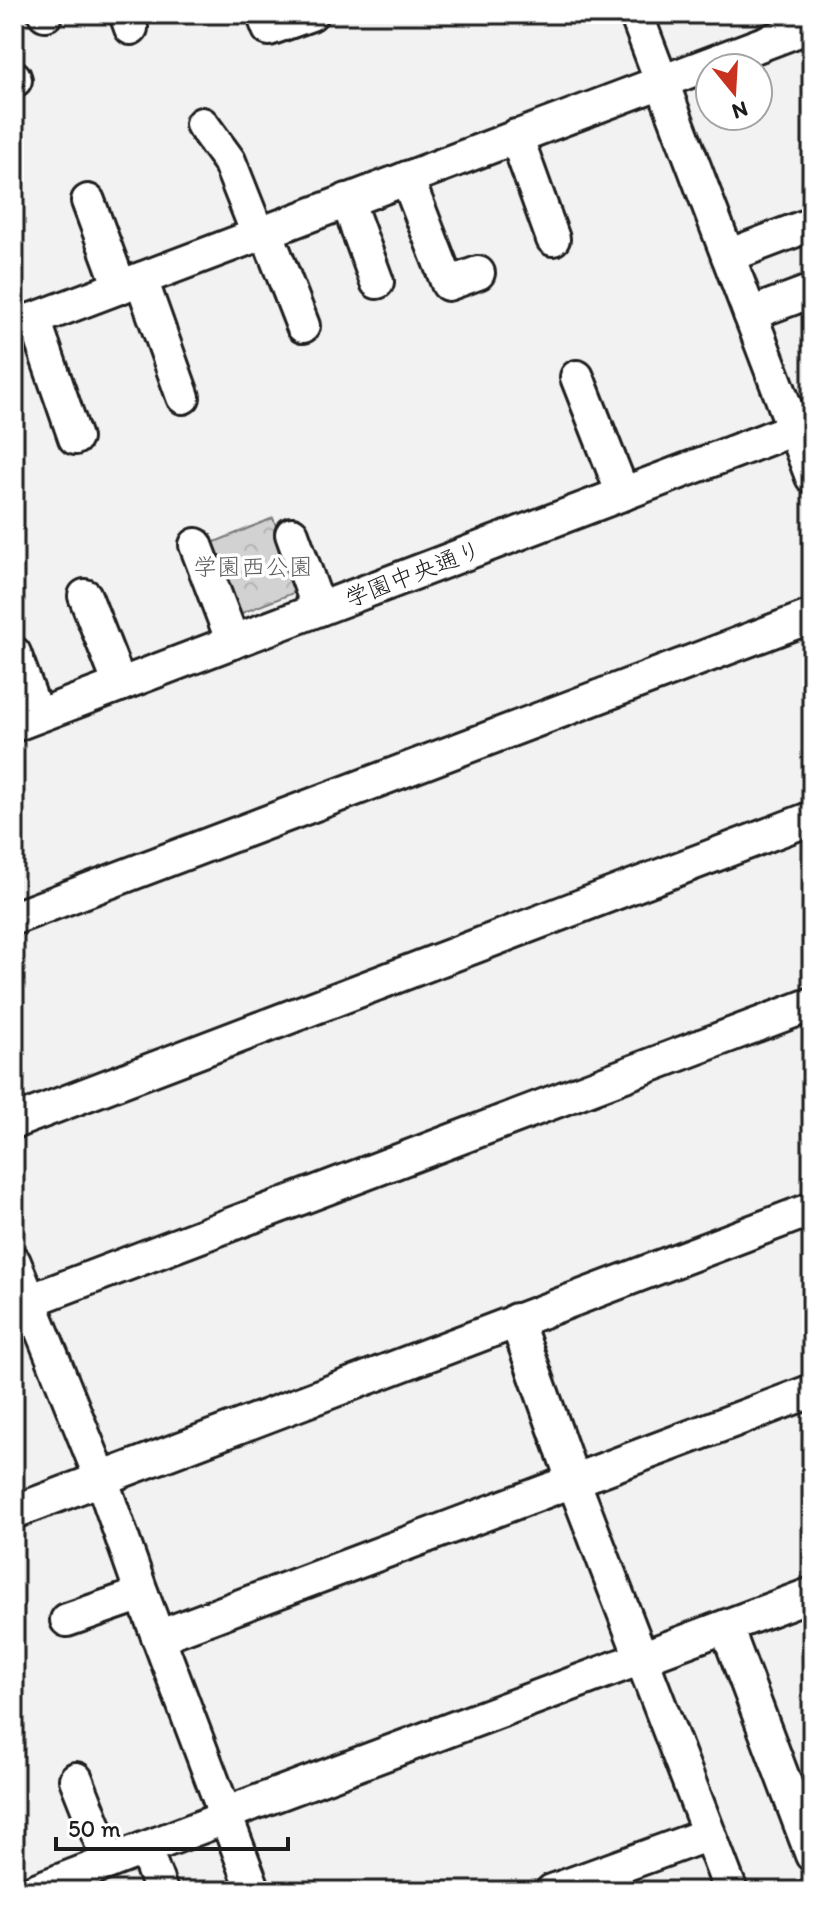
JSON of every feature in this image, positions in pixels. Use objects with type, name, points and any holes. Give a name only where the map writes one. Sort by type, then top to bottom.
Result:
[{"type":"street","points":[[263,14],[269,29],[311,14]]},
{"type":"street","points":[[636,14],[750,314],[803,426],[812,477]]},
{"type":"street","points":[[75,438],[24,323],[812,25]]},
{"type":"street","points":[[202,124],[229,161],[303,326]]},
{"type":"street","points":[[516,136],[553,239]]},
{"type":"street","points":[[407,178],[448,284],[478,273]]},
{"type":"street","points":[[347,200],[377,282]]},
{"type":"street","points":[[88,201],[131,283],[183,397]]},
{"type":"street","points":[[728,256],[804,227]]},
{"type":"street","points":[[750,314],[812,291]]},
{"type":"street","points":[[577,377],[623,494]]},
{"type":"street","name":"学園中央通り","points":[[26,720],[803,426]]},
{"type":"street","points":[[292,534],[319,609]]},
{"type":"street","points":[[196,545],[233,642]]},
{"type":"street","points":[[85,596],[120,685]]},
{"type":"street","points":[[14,918],[812,616]]},
{"type":"street","points":[[14,653],[26,720]]},
{"type":"street","points":[[14,1122],[812,818]]},
{"type":"street","points":[[29,1301],[812,1004]]},
{"type":"street","points":[[14,1512],[812,1209]]},
{"type":"street","points":[[14,1264],[101,1478],[254,1891]]},
{"type":"street","points":[[516,1320],[573,1480],[731,1891]]},
{"type":"street","points":[[158,1637],[812,1391]]},
{"type":"street","points":[[67,1620],[142,1594]]},
{"type":"street","points":[[48,1888],[227,1817],[238,1809],[726,1627],[810,1601]]},
{"type":"street","points":[[726,1627],[812,1855]]},
{"type":"street","points":[[76,1779],[109,1862]]},
{"type":"street","points":[[552,1891],[709,1834]]},
{"type":"street","points":[[145,1849],[161,1891]]},
{"type":"green space","name":"学園西公園","points":[[273,518],[301,590],[234,616],[205,546]]}]
